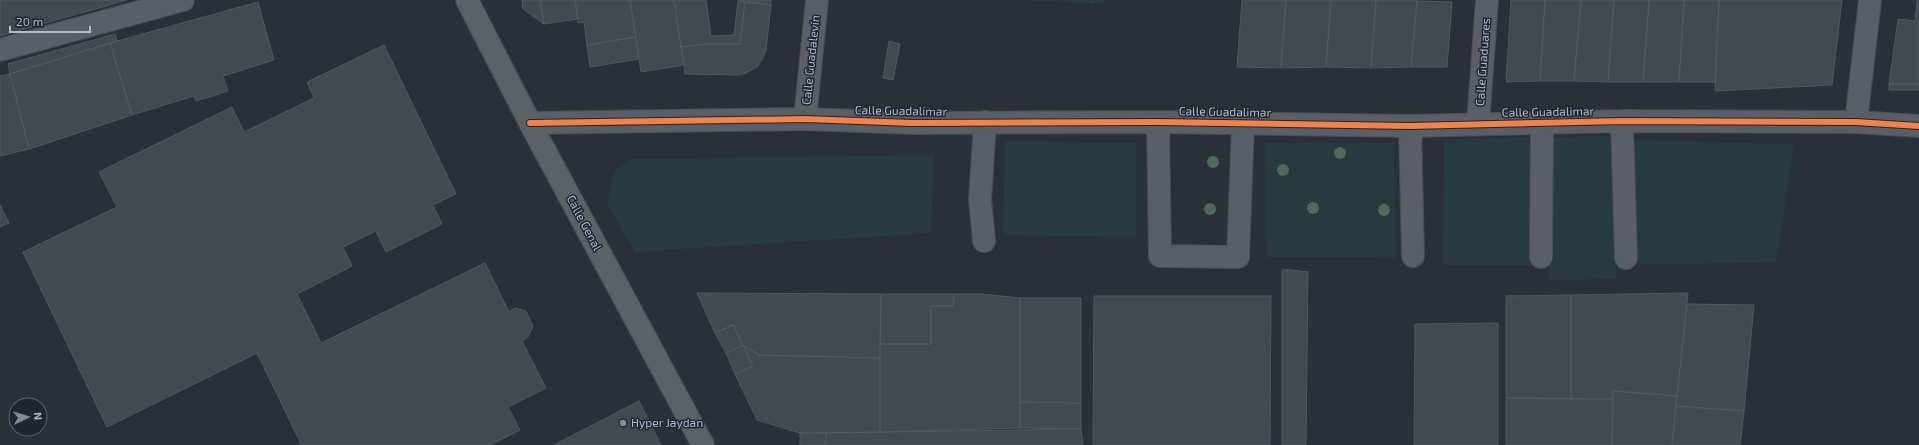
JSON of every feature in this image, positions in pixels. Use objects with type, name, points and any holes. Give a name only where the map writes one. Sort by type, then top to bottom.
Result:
[{"type":"main road","name":"Calle Genal","points":[[467,0],[530,123],[703,445]]},
{"type":"street","points":[[0,50],[183,0]]},
{"type":"street","name":"Calle Guadalevín","points":[[805,119],[817,0]]},
{"type":"street","name":"Calle Guaduares","points":[[1478,124],[1487,0]]},
{"type":"street","points":[[1856,122],[1870,0]]},
{"type":"street","name":"Calle Guadalimar","points":[[530,123],[805,119],[912,123],[1158,122],[1410,126],[1622,121],[1856,122],[1919,126]]},
{"type":"street","points":[[1622,121],[1626,258]]},
{"type":"street","points":[[984,241],[980,200],[985,122]]},
{"type":"street","points":[[1158,122],[1160,256],[1238,257],[1243,124]]},
{"type":"street","points":[[1541,256],[1542,123]]},
{"type":"street","points":[[1410,126],[1413,256]]},
{"type":"green space","points":[[1104,0],[1104,3],[1030,1]]},
{"type":"green space","points":[[1615,136],[1616,279],[1549,280],[1549,137]]},
{"type":"green space","points":[[1534,137],[1534,265],[1443,265],[1444,140]]},
{"type":"green space","points":[[1630,140],[1794,144],[1776,262],[1634,265]]},
{"type":"green space","points":[[1005,141],[1136,143],[1136,237],[1003,235]]},
{"type":"green space","points":[[1265,143],[1394,143],[1396,258],[1266,257]]},
{"type":"green space","points":[[934,155],[931,233],[635,252],[607,203],[614,170],[633,159]]},
{"type":"building","points":[[0,0],[127,0],[0,36]]},
{"type":"building","points":[[522,0],[540,0],[544,24],[523,9]]},
{"type":"building","points":[[540,0],[575,0],[578,19],[544,24]]},
{"type":"building","points":[[575,0],[630,0],[636,37],[587,45],[584,22],[578,23]]},
{"type":"building","points":[[630,0],[674,0],[684,65],[641,72]]},
{"type":"building","points":[[674,0],[706,0],[711,36],[734,35],[738,1],[745,2],[740,44],[709,44],[681,47]]},
{"type":"building","points":[[738,0],[771,0],[771,5]]},
{"type":"building","points":[[1242,0],[1286,0],[1281,68],[1237,67]]},
{"type":"building","points":[[1286,0],[1331,0],[1326,67],[1281,68]]},
{"type":"building","points":[[1331,0],[1376,0],[1371,68],[1326,67]]},
{"type":"building","points":[[1376,0],[1417,0],[1411,67],[1371,68]]},
{"type":"building","points":[[1511,0],[1545,0],[1540,81],[1506,82]]},
{"type":"building","points":[[1545,0],[1581,0],[1574,81],[1540,81]]},
{"type":"building","points":[[1581,0],[1614,0],[1608,82],[1574,81]]},
{"type":"building","points":[[1614,0],[1649,0],[1643,82],[1608,82]]},
{"type":"building","points":[[1649,0],[1684,0],[1679,82],[1643,82]]},
{"type":"building","points":[[1684,0],[1719,0],[1715,82],[1679,82]]},
{"type":"building","points":[[1719,0],[1842,0],[1832,85],[1715,91]]},
{"type":"building","points":[[1917,0],[1919,0],[1919,84],[1889,84],[1898,19],[1915,21]]},
{"type":"building","points":[[1417,1],[1452,2],[1447,67],[1411,67]]},
{"type":"building","points":[[258,2],[274,60],[223,76],[228,91],[196,101],[194,96],[132,115],[110,43]]},
{"type":"building","points":[[745,2],[771,5],[766,50],[757,67],[746,73],[737,75],[685,74],[681,47],[709,44],[740,44]]},
{"type":"building","points":[[115,34],[117,41],[10,74],[8,64]]},
{"type":"building","points":[[636,37],[639,59],[590,67],[587,45]]},
{"type":"building","points":[[889,41],[900,44],[893,80],[883,78]]},
{"type":"building","points":[[110,43],[132,115],[29,149],[10,74]]},
{"type":"building","points":[[384,45],[456,194],[433,205],[442,224],[386,252],[376,231],[343,247],[352,266],[297,294],[321,343],[485,263],[509,312],[515,308],[526,311],[533,326],[528,337],[522,341],[546,388],[508,407],[520,430],[490,445],[298,445],[301,444],[257,353],[107,427],[23,252],[117,207],[99,172],[232,107],[244,132],[314,98],[307,82]]},
{"type":"building","points":[[10,74],[29,149],[0,156],[0,76]]},
{"type":"building","points":[[1889,84],[1919,84],[1919,90],[1889,90]]},
{"type":"building","points":[[0,205],[9,223],[0,227]]},
{"type":"building","points":[[1282,269],[1308,272],[1306,445],[1282,445]]},
{"type":"building","points":[[697,293],[881,294],[880,358],[759,355],[743,345],[733,325],[715,333]]},
{"type":"building","points":[[1688,293],[1677,396],[1613,391],[1613,399],[1571,399],[1571,295]]},
{"type":"building","points":[[881,294],[954,294],[953,306],[931,306],[931,344],[880,344]]},
{"type":"building","points":[[954,294],[982,294],[1020,298],[1020,428],[880,432],[880,344],[931,344],[931,306],[953,306]]},
{"type":"building","points":[[1571,295],[1571,399],[1506,398],[1506,296]]},
{"type":"building","points":[[1094,296],[1271,296],[1270,445],[1093,445]]},
{"type":"building","points":[[1020,298],[1081,298],[1081,403],[1020,402]]},
{"type":"building","points":[[1687,304],[1754,305],[1744,411],[1676,406]]},
{"type":"building","points":[[1498,323],[1498,445],[1414,445],[1415,324]]},
{"type":"building","points":[[733,325],[743,345],[726,353],[715,333]]},
{"type":"building","points":[[743,345],[753,366],[735,374],[726,353]]},
{"type":"building","points":[[743,345],[759,355],[880,358],[880,432],[800,433],[757,420],[735,374],[753,366]]},
{"type":"building","points":[[1613,391],[1677,396],[1672,445],[1612,445]]},
{"type":"building","points":[[1506,398],[1613,399],[1612,445],[1506,445]]},
{"type":"building","name":"Hyper Jaydan","points":[[639,401],[661,445],[554,445]]},
{"type":"building","points":[[1020,402],[1081,403],[1081,429],[1020,428]]},
{"type":"building","points":[[1676,406],[1744,411],[1740,445],[1672,445]]},
{"type":"building","points":[[1081,429],[1083,445],[825,445],[826,433]]},
{"type":"building","points":[[800,433],[826,433],[825,445],[800,445]]},
{"type":"cycle path","points":[[530,123],[805,119],[912,123],[1158,122],[1410,126],[1622,121],[1856,122],[1919,126]]},
{"type":"place","name":"Hyper Jaydan","points":[[623,423]]}]
